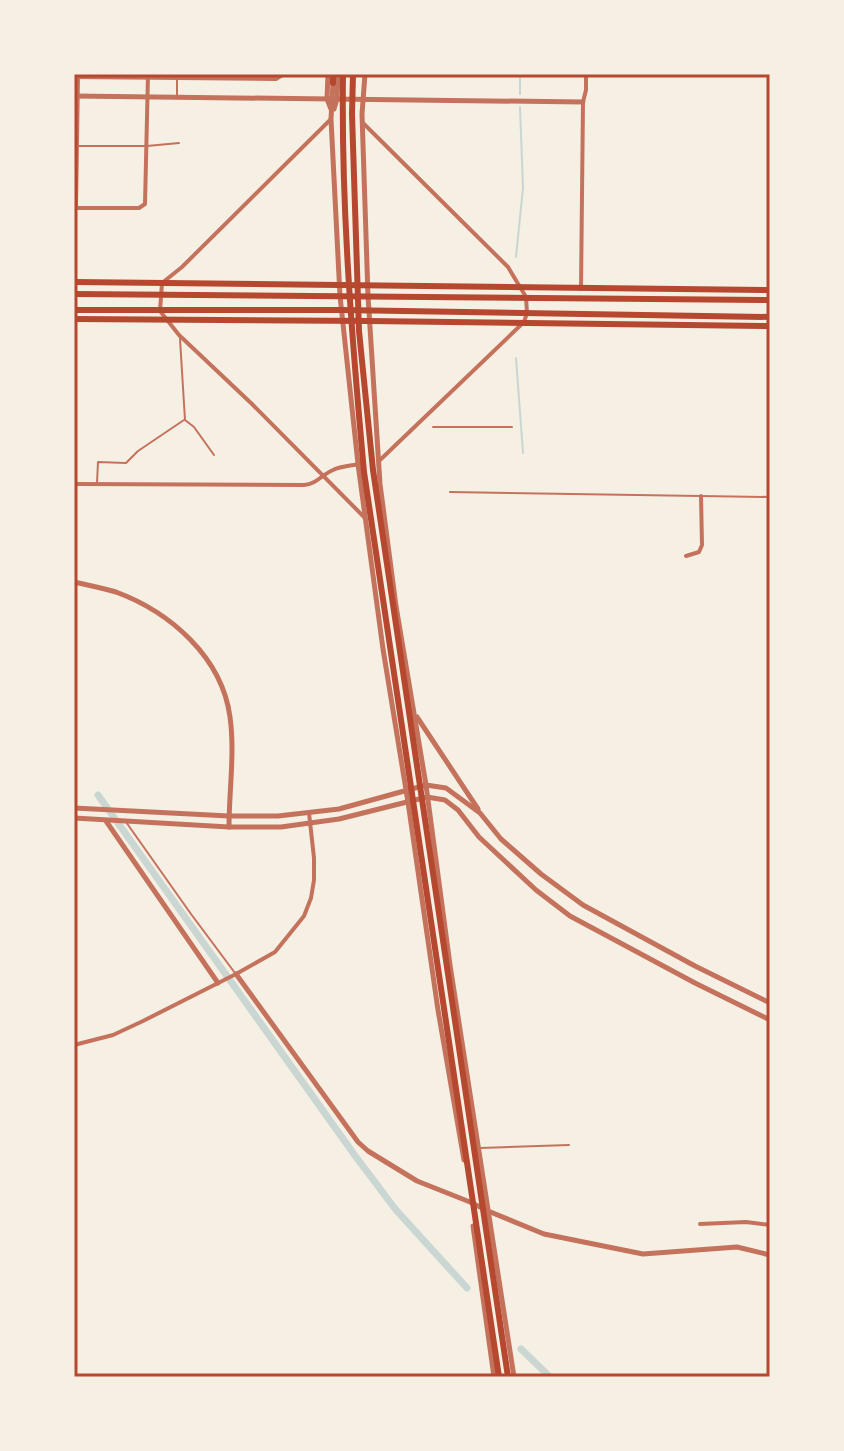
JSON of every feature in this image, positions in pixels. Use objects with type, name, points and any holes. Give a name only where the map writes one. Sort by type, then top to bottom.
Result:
[{"type":"main road","points":[[333,83],[335,74]]},
{"type":"main road","points":[[335,74],[351,328],[364,472],[497,1377]]},
{"type":"main road","points":[[353,74],[359,331],[373,470],[511,1377]]},
{"type":"main road","points":[[74,282],[770,290]]},
{"type":"main road","points":[[74,294],[770,300]]},
{"type":"main road","points":[[74,310],[342,310],[770,317]]},
{"type":"main road","points":[[74,319],[770,326]]},
{"type":"street","points":[[148,76],[146,201],[139,208],[75,208],[76,77],[148,76],[276,79],[284,74]]},
{"type":"street","points":[[332,99],[335,74]]},
{"type":"street","points":[[332,99],[335,74]]},
{"type":"street","points":[[363,74],[368,311],[379,462],[396,606],[426,785],[511,1377]]},
{"type":"street","points":[[581,289],[586,74]]},
{"type":"street","points":[[333,83],[340,296],[358,464],[383,649],[497,1377]]},
{"type":"street","points":[[76,96],[583,102]]},
{"type":"street","points":[[332,117],[182,267],[162,283],[160,311],[179,335],[365,518]]},
{"type":"street","points":[[74,484],[304,485],[315,484],[335,468],[379,462],[524,322],[526,297],[508,267],[363,123]]},
{"type":"street","points":[[686,556],[699,552],[702,545],[701,496]]},
{"type":"street","points":[[74,582],[115,592],[148,607],[187,636],[210,663],[223,691],[231,720],[229,827]]},
{"type":"street","points":[[415,715],[480,813],[501,839],[556,886],[583,905],[770,1003]]},
{"type":"street","points":[[74,808],[278,816],[339,809],[426,785],[446,788],[480,813]]},
{"type":"street","points":[[74,818],[281,827],[339,819],[427,797],[445,800],[536,890],[570,916],[770,1020]]},
{"type":"street","points":[[74,1045],[113,1035],[275,952],[304,916],[311,898],[314,858],[309,813]]},
{"type":"street","points":[[105,821],[218,983]]},
{"type":"street","points":[[236,974],[358,1142],[417,1181],[544,1234],[643,1254],[737,1247],[770,1255]]},
{"type":"street","points":[[700,1224],[746,1222],[770,1225]]},
{"type":"lane","points":[[177,79],[177,97]]},
{"type":"lane","points":[[77,146],[179,143]]},
{"type":"lane","points":[[179,335],[185,420],[194,427],[214,455]]},
{"type":"lane","points":[[96,484],[98,462],[126,463],[138,451],[185,420]]},
{"type":"lane","points":[[433,427],[512,427]]},
{"type":"lane","points":[[450,492],[770,497]]},
{"type":"lane","points":[[126,821],[236,974]]},
{"type":"lane","points":[[479,1148],[569,1145]]},
{"type":"waterway","points":[[520,74],[520,94]]},
{"type":"waterway","points":[[516,257],[523,188],[520,107]]},
{"type":"waterway","points":[[516,358],[523,453]]},
{"type":"waterway","points":[[98,795],[356,1157],[396,1210],[467,1288]]},
{"type":"waterway","points":[[521,1349],[550,1377]]}]
